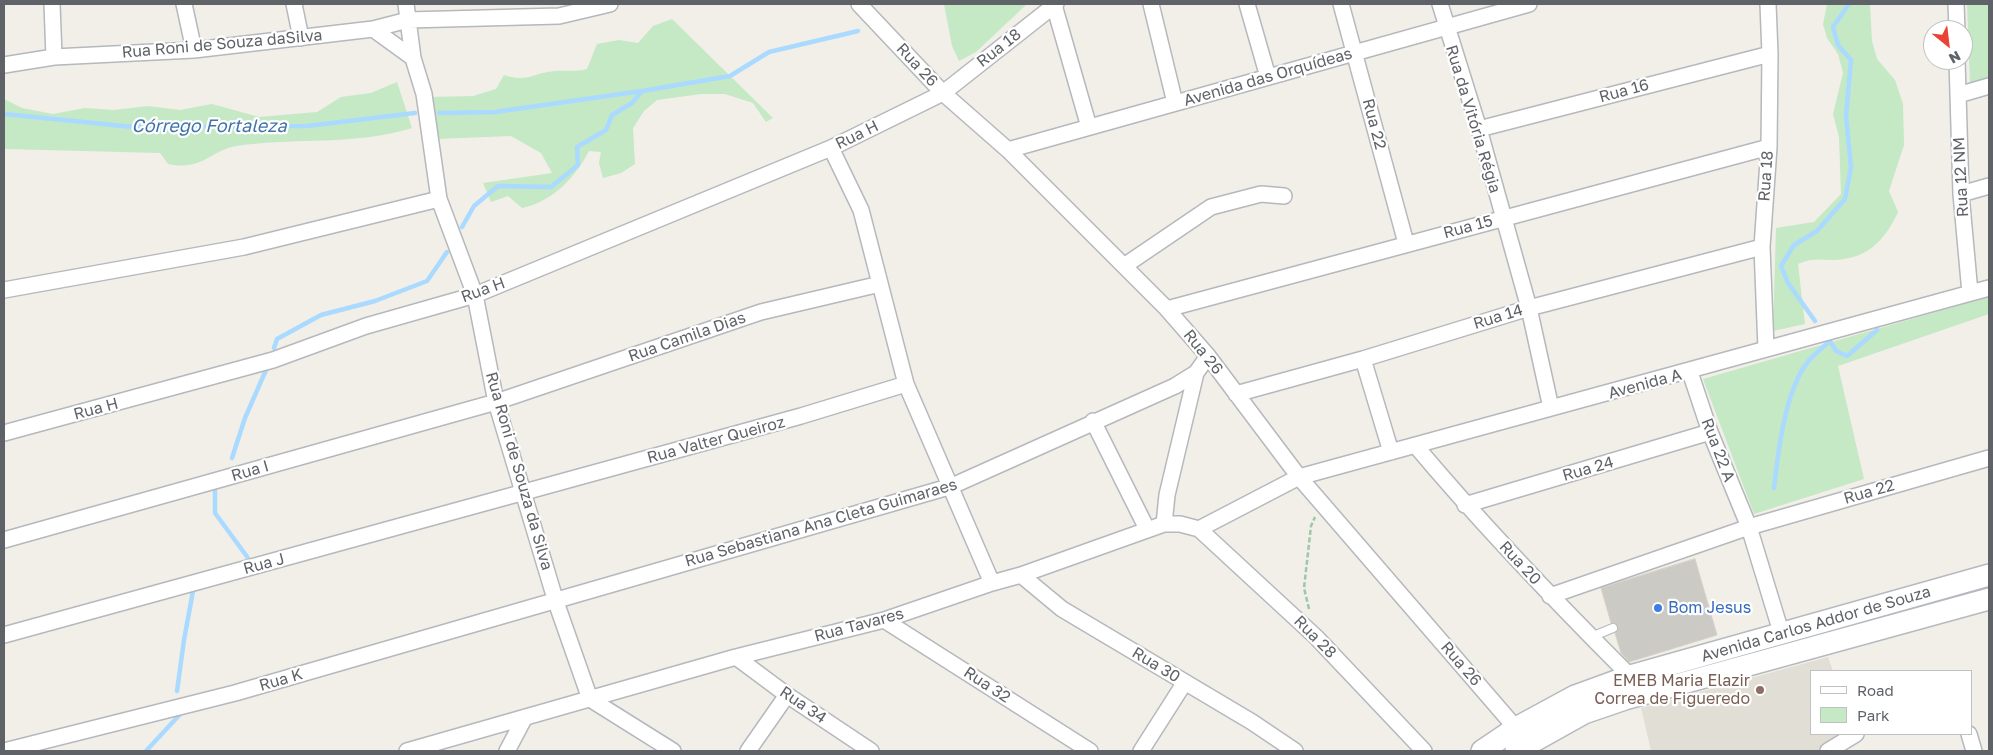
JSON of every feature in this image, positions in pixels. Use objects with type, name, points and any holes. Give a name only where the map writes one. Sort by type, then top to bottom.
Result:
[{"type":"street","points":[[52,4],[54,57]]},
{"type":"street","points":[[184,4],[194,50]]},
{"type":"street","points":[[294,4],[301,38]]},
{"type":"street","points":[[406,4],[408,20]]},
{"type":"street","name":"Rua Roni de Souza daSilva","points":[[4,65],[54,57],[194,50],[373,29],[408,20],[559,16],[610,4]]},
{"type":"street","name":"Rua 26","points":[[859,4],[943,92],[1008,150],[1168,309],[1208,356],[1299,477],[1523,743]]},
{"type":"street","points":[[1151,4],[1175,103]]},
{"type":"street","points":[[1247,4],[1268,77]]},
{"type":"street","name":"Rua 22","points":[[1341,4],[1406,243]]},
{"type":"street","name":"Rua da Vitória Régia","points":[[1440,4],[1479,129],[1529,308],[1551,408]]},
{"type":"street","name":"Avenida das Orquídeas","points":[[1008,150],[1529,4]]},
{"type":"street","name":"Rua 18","points":[[1766,349],[1762,247],[1769,147],[1770,54],[1768,4]]},
{"type":"street","points":[[1956,4],[1957,20]]},
{"type":"street","points":[[1055,5],[1089,127]]},
{"type":"street","name":"Rua 18","points":[[943,92],[1055,5]]},
{"type":"street","name":"Rua Roni de Souza da Silva","points":[[408,20],[413,58],[424,94],[442,206],[474,295],[496,402],[525,492],[556,602],[590,699]]},
{"type":"street","points":[[373,29],[413,58]]},
{"type":"street","name":"Rua 16","points":[[1479,129],[1770,54]]},
{"type":"street","name":"Rua 12 NM","points":[[1957,70],[1961,194],[1970,293]]},
{"type":"street","points":[[1958,95],[1989,86]]},
{"type":"street","name":"Rua H","points":[[4,433],[274,360],[366,326],[474,295],[831,148],[943,92]]},
{"type":"street","name":"Rua 15","points":[[1168,309],[1406,243],[1769,147]]},
{"type":"street","points":[[831,148],[861,210],[906,384],[952,486],[992,583]]},
{"type":"street","points":[[1961,194],[1989,186]]},
{"type":"street","points":[[1124,266],[1211,208],[1261,194],[1284,196]]},
{"type":"street","points":[[4,290],[244,247],[442,206]]},
{"type":"street","name":"Rua 14","points":[[1236,394],[1364,359],[1529,308],[1762,247]]},
{"type":"street","name":"Rua Camila Dias","points":[[496,402],[761,312],[880,284]]},
{"type":"street","name":"Avenida A","points":[[1299,477],[1690,372],[1766,349],[1989,288]]},
{"type":"street","name":"Rua Sebastiana Ana Cleta Guimaraes","points":[[556,602],[657,570],[952,486],[1093,421],[1175,386],[1196,373],[1208,356]]},
{"type":"street","points":[[1364,359],[1391,452]]},
{"type":"street","name":"Rua 22 A","points":[[1690,372],[1710,432],[1749,527]]},
{"type":"street","points":[[1164,524],[1167,495],[1196,373]]},
{"type":"street","name":"Rua Valter Queiroz","points":[[525,492],[801,416],[906,384]]},
{"type":"street","name":"Rua I","points":[[4,540],[496,402]]},
{"type":"street","points":[[1093,421],[1147,529]]},
{"type":"street","name":"Rua 24","points":[[1465,505],[1710,432]]},
{"type":"street","name":"Rua 20","points":[[1416,445],[1465,505],[1550,596],[1630,676]]},
{"type":"street","name":"Rua 22","points":[[1550,596],[1749,527],[1989,458]]},
{"type":"street","points":[[1199,529],[1299,477]]},
{"type":"street","name":"Rua J","points":[[4,635],[525,492]]},
{"type":"street","name":"Rua Tavares","points":[[407,751],[736,657],[884,620],[992,583],[1020,576],[1164,524],[1180,524],[1199,529]]},
{"type":"street","points":[[1749,527],[1789,631],[1806,651]]},
{"type":"street","name":"Rua 28","points":[[1199,529],[1316,638],[1424,751]]},
{"type":"street","name":"Avenida Carlos Addor de Souza","points":[[1523,743],[1576,696],[1630,676],[1989,575]]},
{"type":"street","name":"Rua 30","points":[[1020,576],[1062,609],[1252,722],[1295,751]]},
{"type":"street","name":"Avenida Carlos Addor de Souza","points":[[1482,751],[1523,743],[1584,713],[1625,699],[1806,651],[1989,599]]},
{"type":"street","name":"Rua K","points":[[4,751],[235,693],[556,602]]},
{"type":"street","name":"Rua 32","points":[[884,620],[1090,751]]},
{"type":"street","name":"Rua 34","points":[[736,657],[787,695],[871,751]]},
{"type":"street","points":[[1141,751],[1185,682]]},
{"type":"street","points":[[748,751],[787,695]]},
{"type":"street","points":[[590,699],[673,751]]},
{"type":"street","points":[[507,751],[525,717]]},
{"type":"street","points":[[1970,735],[1974,751]]},
{"type":"street","points":[[1828,751],[1853,741]]},
{"type":"lane","points":[[1591,637],[1613,628]]},
{"type":"path","points":[[1316,638],[1304,588],[1311,526],[1322,504]]},
{"type":"shaded area","name":"EMEB Maria Elazir Correa de Figueredo","points":[[1828,657],[1833,670],[1810,670],[1810,735],[1844,735],[1817,751],[1651,751],[1641,708]]},
{"type":"green space","points":[[944,4],[1027,4],[976,52],[959,61],[952,46]]},
{"type":"green space","points":[[1827,4],[1870,4],[1872,41],[1877,59],[1895,80],[1903,104],[1904,145],[1889,191],[1898,212],[1889,229],[1877,243],[1863,253],[1844,259],[1810,260],[1798,264],[1805,324],[1773,331],[1776,228],[1814,222],[1841,194],[1839,137],[1833,114],[1843,73],[1838,54],[1827,38],[1823,24]]},
{"type":"green space","points":[[1967,4],[1989,4],[1989,78],[1970,83],[1970,70],[1973,70],[1973,20],[1968,20]]},
{"type":"green space","points":[[672,19],[773,118],[766,122],[753,103],[725,94],[701,94],[657,100],[644,111],[633,128],[635,164],[621,173],[603,178],[599,163],[601,152],[589,151],[577,170],[562,187],[543,200],[522,208],[508,196],[491,202],[483,183],[552,173],[541,153],[511,136],[436,139],[432,97],[473,96],[496,89],[504,75],[524,78],[547,72],[587,69],[597,44],[619,40],[638,43],[653,26]]},
{"type":"green space","points":[[397,82],[412,128],[390,134],[347,139],[258,143],[236,146],[227,148],[205,160],[190,165],[168,164],[160,153],[5,149],[4,99],[22,108],[53,114],[85,108],[114,110],[148,106],[180,110],[212,104],[259,117],[317,112],[341,97],[371,93]]},
{"type":"green space","points":[[1988,297],[1989,314],[1838,366],[1864,479],[1754,514],[1703,379]]},
{"type":"building","name":"Bom Jesus","points":[[1695,559],[1717,635],[1629,662],[1621,653],[1615,633],[1618,626],[1611,623],[1601,588]]},
{"type":"waterway","points":[[1815,321],[1788,283],[1781,266],[1794,245],[1817,231],[1845,199],[1851,167],[1846,116],[1851,60],[1838,45],[1833,27],[1849,4]]},
{"type":"waterway","name":"Córrego Fortaleza","points":[[439,113],[495,112],[642,91],[730,76],[769,52],[858,31]]},
{"type":"waterway","name":"Córrego Fortaleza","points":[[462,227],[474,206],[498,186],[551,187],[578,165],[577,147],[606,130],[612,115],[632,103],[642,91]]},
{"type":"waterway","name":"Córrego Fortaleza","points":[[4,114],[133,127],[307,126],[415,113]]},
{"type":"waterway","name":"Córrego Fortaleza","points":[[274,348],[277,339],[321,315],[375,301],[427,281],[447,252]]},
{"type":"waterway","points":[[1774,488],[1780,440],[1788,406],[1799,375],[1815,354],[1830,341],[1836,351],[1847,356],[1877,330]]},
{"type":"waterway","name":"Córrego Fortaleza","points":[[232,458],[245,418],[266,370]]},
{"type":"waterway","name":"Córrego Fortaleza","points":[[215,486],[215,513],[248,558]]},
{"type":"waterway","name":"Córrego Fortaleza","points":[[177,691],[193,591]]},
{"type":"waterway","name":"Córrego Fortaleza","points":[[146,751],[184,710]]},
{"type":"place","name":"Bom Jesus","points":[[1658,608]]},
{"type":"place","name":"EMEB Maria Elazir Correa de Figueredo","points":[[1760,690]]}]
